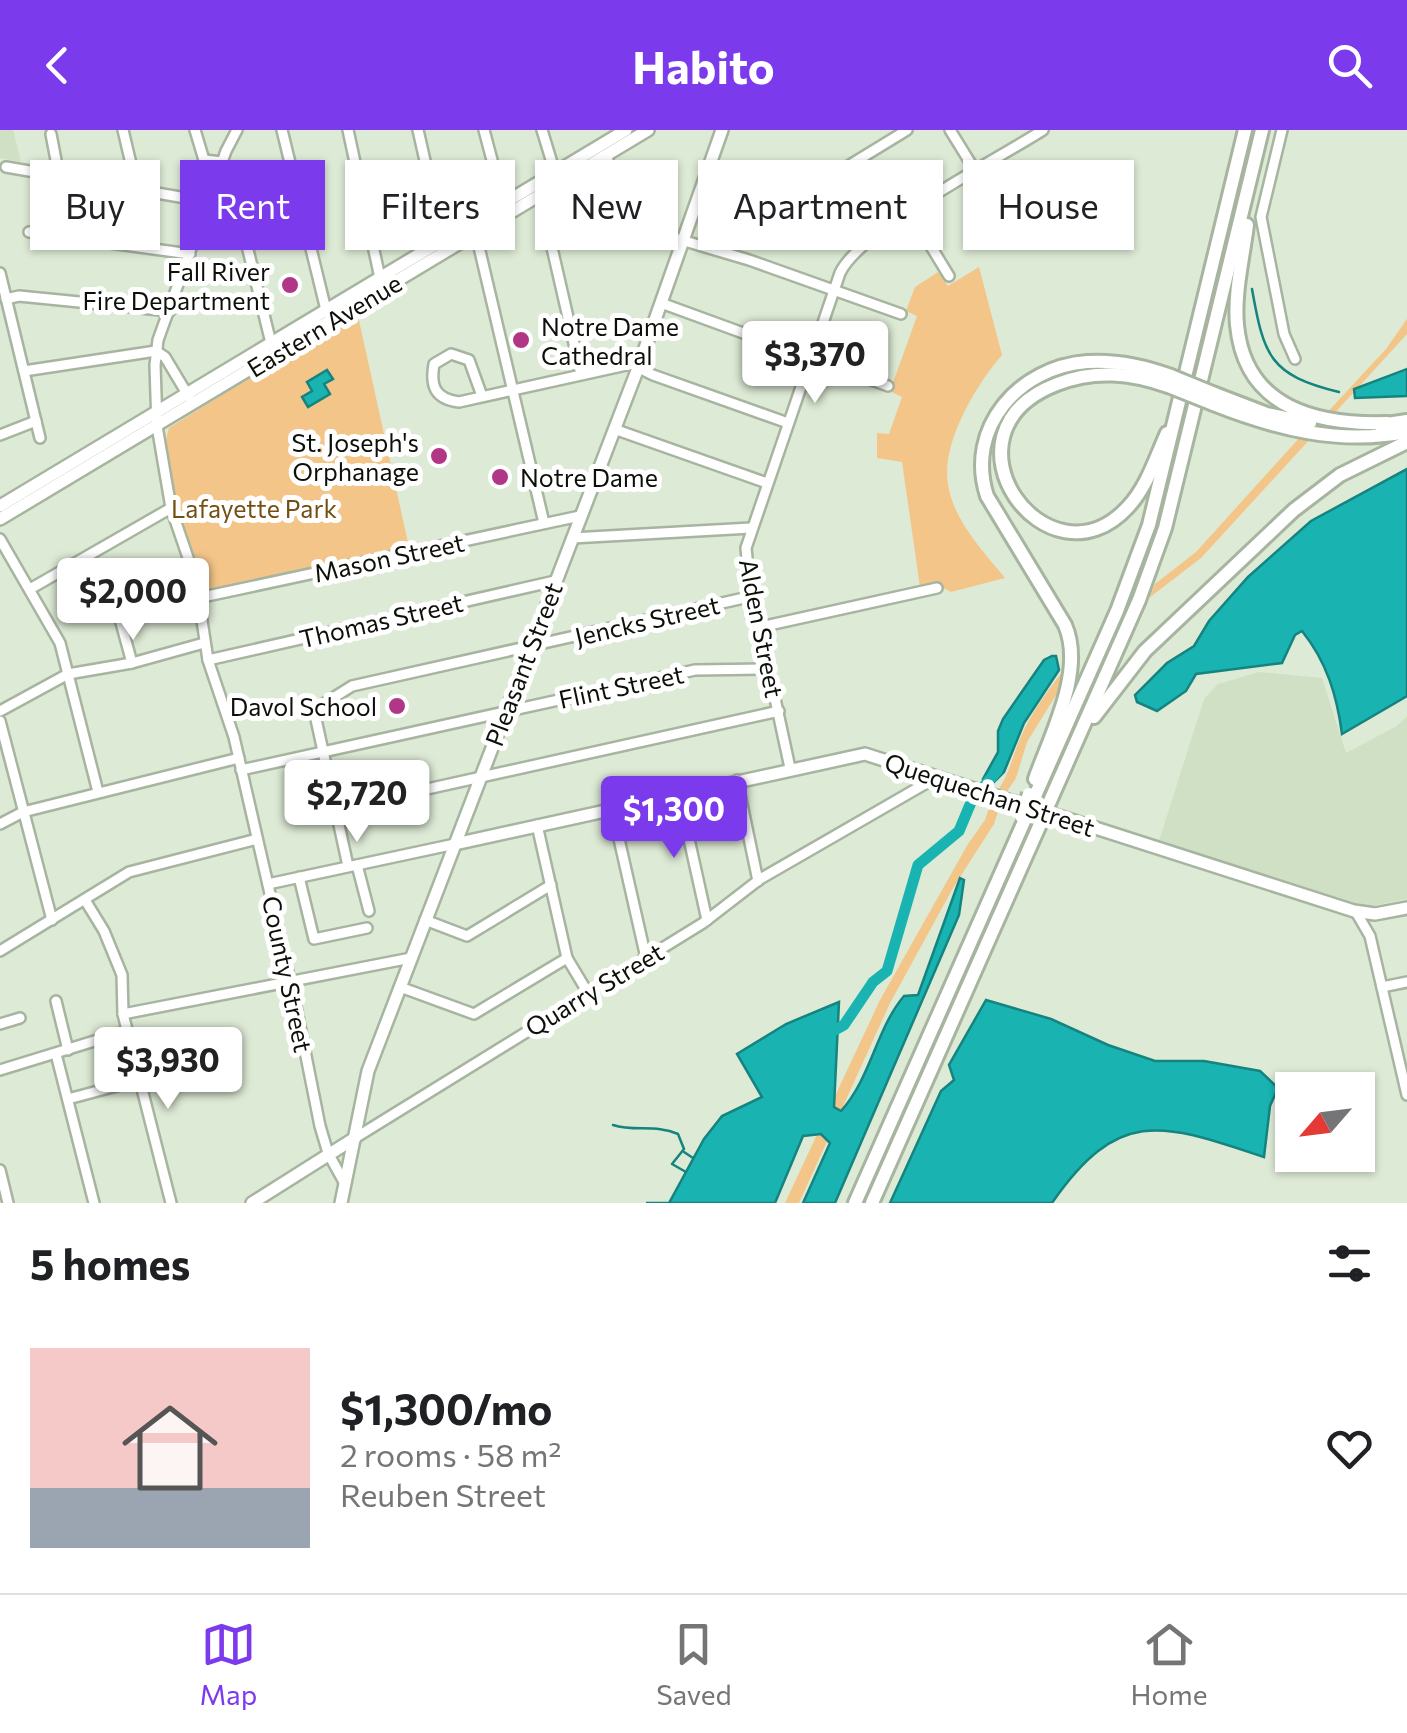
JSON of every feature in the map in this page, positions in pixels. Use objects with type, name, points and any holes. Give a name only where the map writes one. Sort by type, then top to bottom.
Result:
[{"type":"highway","points":[[1032,795],[1108,633],[1149,525],[1245,130]]},
{"type":"highway","points":[[872,1203],[1142,593],[1175,494],[1262,130]]},
{"type":"highway","points":[[1256,158],[1237,309],[1240,343],[1254,373],[1272,394],[1316,426],[1358,437],[1407,432]]},
{"type":"highway","points":[[855,1203],[1024,817],[1072,670],[1073,653],[1065,626],[986,496],[982,474],[986,434],[1009,397],[1054,368],[1115,362],[1273,426],[1407,420]]},
{"type":"highway","points":[[1169,381],[1098,374],[1066,380],[1030,398],[1010,421],[1002,443],[1002,470],[1012,496],[1032,517],[1060,529],[1087,529],[1110,521],[1136,498],[1181,403]]},
{"type":"highway","points":[[1076,744],[1125,674],[1182,615],[1308,498],[1340,475],[1407,442]]},
{"type":"main road","name":"Eastern Avenue","points":[[583,160],[626,130]]},
{"type":"main road","name":"Eastern Avenue","points":[[595,160],[648,130]]},
{"type":"main road","name":"Pleasant Street","points":[[711,160],[722,130]]},
{"type":"main road","name":"Pleasant Street","points":[[341,1203],[368,1070],[638,368],[698,197]]},
{"type":"main road","name":"Eastern Avenue","points":[[190,399],[271,343],[380,278],[436,250]]},
{"type":"main road","name":"Eastern Avenue","points":[[2,509],[437,250]]},
{"type":"main road","name":"Quequechan Street","points":[[455,844],[865,754],[1354,910],[1375,914],[1407,908]]},
{"type":"main road","name":"Quarry Street","points":[[252,1203],[355,1138]]},
{"type":"street","points":[[123,130],[130,160]]},
{"type":"street","points":[[196,130],[204,160]]},
{"type":"street","name":"County Street","points":[[223,160],[236,130]]},
{"type":"street","points":[[282,130],[326,310]]},
{"type":"street","points":[[348,130],[380,278]]},
{"type":"street","points":[[418,130],[425,160]]},
{"type":"street","points":[[484,130],[492,160]]},
{"type":"street","points":[[542,130],[551,160]]},
{"type":"street","points":[[857,160],[907,130]]},
{"type":"street","points":[[950,130],[969,160]]},
{"type":"street","name":"Alden Street","points":[[995,160],[1044,130]]},
{"type":"street","points":[[1282,130],[1260,217],[1284,334],[1296,360]]},
{"type":"street","points":[[51,134],[55,160]]},
{"type":"street","points":[[606,155],[608,160]]},
{"type":"street","points":[[6,167],[30,171]]},
{"type":"street","points":[[28,232],[190,254]]},
{"type":"street","points":[[678,239],[901,314]]},
{"type":"street","name":"County Street","points":[[191,250],[156,352],[156,419],[172,508],[193,569],[208,660],[242,770],[328,1153],[344,1184]]},
{"type":"street","points":[[248,250],[271,343]]},
{"type":"street","points":[[479,250],[544,523]]},
{"type":"street","points":[[554,250],[582,374]]},
{"type":"street","name":"Alden Street","points":[[790,768],[746,557],[750,528],[835,290],[845,263],[859,250]]},
{"type":"street","points":[[933,250],[949,276]]},
{"type":"street","points":[[0,273],[40,438]]},
{"type":"street","points":[[6,299],[19,296],[170,311]]},
{"type":"street","points":[[662,304],[888,386]]},
{"type":"street","points":[[24,371],[156,352],[163,355],[190,399]]},
{"type":"street","points":[[482,396],[470,360],[451,354],[434,364],[431,378],[439,397],[459,402],[631,364],[788,423]]},
{"type":"street","points":[[0,435],[36,422]]},
{"type":"street","points":[[614,429],[767,483]]},
{"type":"street","points":[[30,589],[172,508]]},
{"type":"street","name":"Mason Street","points":[[198,598],[580,516]]},
{"type":"street","points":[[572,538],[750,528]]},
{"type":"street","points":[[0,540],[55,632],[98,792]]},
{"type":"street","name":"Thomas Street","points":[[208,660],[556,581]]},
{"type":"street","points":[[760,626],[937,588]]},
{"type":"street","name":"Jencks Street","points":[[324,752],[314,710],[352,686],[752,596]]},
{"type":"street","points":[[114,597],[132,663]]},
{"type":"street","points":[[0,711],[68,674],[132,663],[204,643]]},
{"type":"street","name":"Flint Street","points":[[242,770],[695,670],[769,669]]},
{"type":"street","points":[[337,809],[779,711]]},
{"type":"street","points":[[0,721],[52,920]]},
{"type":"street","points":[[324,752],[352,866],[368,912]]},
{"type":"street","points":[[0,824],[23,812],[238,758]]},
{"type":"street","name":"Quarry Street","points":[[355,1138],[708,920],[758,881],[937,777]]},
{"type":"street","points":[[737,780],[758,881]]},
{"type":"street","points":[[679,794],[708,920]]},
{"type":"street","points":[[612,808],[646,958]]},
{"type":"street","points":[[537,825],[567,958],[588,993]]},
{"type":"street","points":[[0,951],[129,872],[257,839]]},
{"type":"street","name":"Quequechan Street","points":[[268,884],[455,844]]},
{"type":"street","points":[[299,877],[314,939],[368,928]]},
{"type":"street","points":[[425,920],[467,936],[551,884]]},
{"type":"street","points":[[85,900],[104,931],[122,975],[123,1014],[171,1203]]},
{"type":"street","points":[[1354,910],[1364,920],[1370,936],[1402,1054],[1407,1096]]},
{"type":"street","points":[[123,1014],[411,958]]},
{"type":"street","points":[[400,988],[474,1014],[567,958]]},
{"type":"street","points":[[1382,987],[1407,982]]},
{"type":"street","points":[[56,1002],[68,1050]]},
{"type":"street","points":[[0,1024],[20,1018]]},
{"type":"street","points":[[0,1070],[127,1031]]},
{"type":"street","points":[[56,1054],[94,1203]]},
{"type":"street","points":[[68,1099],[139,1080]]},
{"type":"street","points":[[0,1170],[8,1203]]},
{"type":"shaded area","points":[[0,130],[13,130],[21,162],[0,158]]},
{"type":"shaded area","points":[[1259,672],[1322,678],[1346,753],[1397,726],[1407,716],[1407,899],[1365,907],[1159,841],[1204,699],[1218,684]]},
{"type":"green space","points":[[979,267],[1002,355],[972,398],[955,433],[947,468],[948,484],[962,522],[1005,578],[951,592],[934,583],[920,587],[902,462],[877,458],[877,433],[889,434],[902,397],[890,391],[917,316],[906,311],[915,287],[938,272],[948,286]]},
{"type":"green space","name":"Lafayette Park","points":[[358,316],[409,547],[209,592],[172,487],[167,465],[169,428]]},
{"type":"green space","points":[[1407,319],[1407,334],[1331,417],[1323,417],[1386,349]]},
{"type":"green space","points":[[1302,435],[1311,438],[1201,558],[1149,598],[1155,584],[1196,552]]},
{"type":"green space","points":[[1072,659],[1071,671],[1027,742],[1016,778],[1006,793],[998,790],[1031,718]]},
{"type":"green space","points":[[992,799],[1001,802],[994,824],[953,888],[890,1003],[799,1203],[785,1203],[880,1000],[985,820]]},
{"type":"water","points":[[1407,369],[1407,396],[1355,398],[1354,389]]},
{"type":"water","points":[[327,370],[333,379],[324,384],[330,394],[308,407],[302,397],[312,391],[307,382]]},
{"type":"water","points":[[1407,469],[1407,696],[1342,734],[1330,680],[1302,631],[1295,635],[1282,663],[1196,674],[1186,691],[1157,711],[1137,702],[1135,695],[1167,663],[1194,646],[1209,621],[1248,577],[1311,521]]},
{"type":"water","points":[[1056,656],[1059,670],[1024,723],[1004,772],[992,784],[983,779],[998,752],[998,731],[1003,719],[1044,660]]},
{"type":"water","points":[[960,878],[964,880],[959,915],[835,1203],[803,1203],[830,1143],[821,1134],[803,1136],[775,1203],[669,1203],[704,1139],[722,1116],[762,1097],[737,1054],[786,1024],[839,1002],[834,1107],[841,1111],[860,1084],[894,1009],[904,996],[918,995]]},
{"type":"water","points":[[986,1000],[1051,1019],[1155,1061],[1204,1061],[1260,1071],[1275,1085],[1264,1157],[1198,1136],[1146,1131],[1123,1137],[1100,1150],[1052,1203],[890,1203],[941,1091],[954,1080],[949,1065]]},
{"type":"waterway","points":[[1252,289],[1261,331],[1274,360],[1298,378],[1339,392]]},
{"type":"waterway","points":[[826,1035],[844,1025],[873,982],[887,971],[918,865],[959,831],[972,800],[997,771]]},
{"type":"waterway","points":[[613,1125],[678,1134],[684,1149],[672,1164],[686,1172]]},
{"type":"waterway","points":[[684,1152],[693,1158]]},
{"type":"place","name":"Fall River Fire Department","points":[[290,285]]},
{"type":"place","name":"Notre Dame Cathedral","points":[[521,340]]},
{"type":"place","name":"St. Joseph's Orphanage","points":[[439,456]]},
{"type":"place","name":"Notre Dame","points":[[500,477]]},
{"type":"place","name":"Davol School","points":[[397,706]]}]
